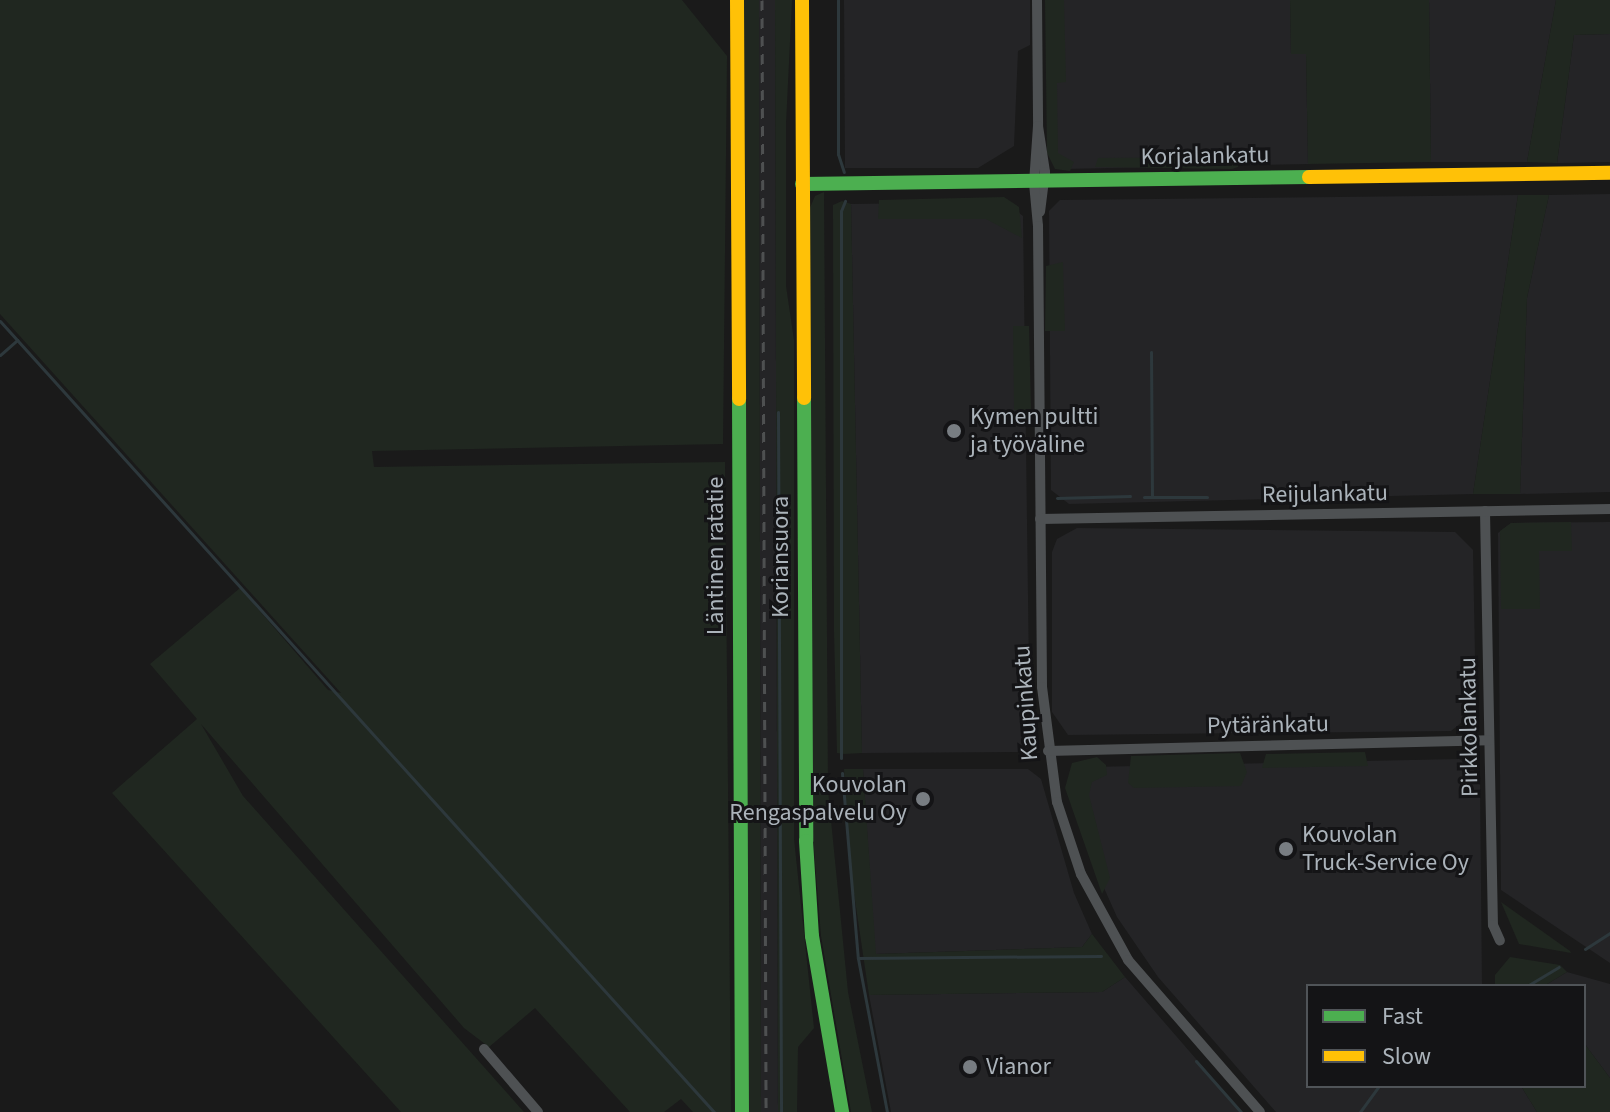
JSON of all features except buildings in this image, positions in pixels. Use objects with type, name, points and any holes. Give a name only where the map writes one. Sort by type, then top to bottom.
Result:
[{"type":"street","name":"Läntinen ratatie","points":[[737,0],[742,1112]]},
{"type":"street","name":"Koriansuora","points":[[802,0],[806,841],[812,936],[842,1112]]},
{"type":"street","name":"Kaupinkatu","points":[[1037,0],[1040,519],[1048,751],[1069,839],[1105,924],[1143,980],[1260,1112]]},
{"type":"street","name":"Korjalankatu","points":[[802,184],[1610,173]]},
{"type":"street","name":"Reijulankatu","points":[[1040,519],[1610,509]]},
{"type":"street","name":"Pirkkolankatu","points":[[1485,511],[1493,925],[1500,941]]},
{"type":"street","name":"Pytäränkatu","points":[[1048,751],[1489,740]]},
{"type":"street","points":[[484,1049],[538,1112]]},
{"type":"shaded area","points":[[0,0],[682,0],[727,56],[723,444],[372,451],[374,467],[725,462],[731,1112],[693,1112],[681,1099],[664,1112],[630,1112],[535,1008],[489,1047],[464,1028],[201,724],[243,796],[524,1112],[401,1112],[112,793],[197,719],[150,664],[240,588],[328,690],[341,693],[0,314]]},
{"type":"shaded area","points":[[744,0],[759,0],[761,1112],[749,1112]]},
{"type":"shaded area","points":[[759,0],[775,0],[778,1112],[761,1112]]},
{"type":"shaded area","points":[[775,0],[792,0],[786,124],[786,286],[794,340],[794,839],[814,1028],[798,1047],[797,1112],[778,1112]]},
{"type":"shaded area","points":[[844,0],[1030,0],[1030,45],[1018,51],[1014,146],[978,168],[845,168]]},
{"type":"shaded area","points":[[1045,0],[1064,0],[1066,82],[1057,83],[1058,153],[1074,162],[1070,171],[1055,169],[1047,153]]},
{"type":"shaded area","points":[[1050,0],[1290,0],[1291,54],[1306,54],[1308,164],[1062,169],[1050,157]]},
{"type":"shaded area","points":[[1290,0],[1429,0],[1431,162],[1308,164],[1306,54],[1291,54]]},
{"type":"shaded area","points":[[1429,0],[1556,0],[1527,162],[1431,162]]},
{"type":"shaded area","points":[[1556,0],[1610,0],[1610,34],[1574,35],[1557,163],[1527,162]]},
{"type":"shaded area","points":[[1610,34],[1610,162],[1557,163],[1574,35]]},
{"type":"shaded area","points":[[1239,157],[1238,167],[1232,169],[1095,167],[1098,158]]},
{"type":"shaded area","points":[[824,192],[828,790],[848,992],[872,1112],[851,1112],[821,936],[813,837],[809,210],[815,196]]},
{"type":"shaded area","points":[[1610,194],[1610,492],[1520,494],[1527,298],[1549,195]]},
{"type":"shaded area","points":[[1518,195],[1473,494],[1069,504],[1051,490],[1049,211],[1060,200]]},
{"type":"shaded area","points":[[1518,195],[1549,195],[1527,298],[1520,494],[1473,494]]},
{"type":"shaded area","points":[[1004,197],[1019,207],[1022,238],[986,219],[878,219],[879,200]]},
{"type":"shaded area","points":[[842,201],[851,204],[862,753],[844,754],[837,753],[834,631],[833,205]]},
{"type":"shaded area","points":[[1005,202],[1023,216],[1029,673],[1034,728],[1026,752],[862,753],[851,204]]},
{"type":"shaded area","points":[[1063,262],[1065,331],[1045,331],[1046,266]]},
{"type":"shaded area","points":[[1013,326],[1029,326],[1031,410],[1014,410]]},
{"type":"shaded area","points":[[1571,522],[1572,551],[1539,551],[1540,609],[1501,609],[1500,531],[1511,523]]},
{"type":"shaded area","points":[[1610,522],[1610,963],[1501,890],[1498,533],[1511,523]]},
{"type":"shaded area","points":[[1077,528],[1455,532],[1473,550],[1476,711],[1451,731],[1068,735],[1052,712],[1052,552],[1057,539]]},
{"type":"shaded area","points":[[1365,752],[1368,766],[1262,768],[1266,754]]},
{"type":"shaded area","points":[[1240,753],[1247,772],[1241,786],[1134,788],[1128,783],[1131,756]]},
{"type":"shaded area","points":[[1097,757],[1106,765],[1107,775],[1092,782],[1089,795],[1110,878],[1102,894],[1065,788],[1072,763]]},
{"type":"shaded area","points":[[1459,759],[1473,768],[1480,785],[1482,984],[1306,984],[1306,1088],[1522,1088],[1537,1112],[1276,1112],[1158,977],[1117,917],[1100,879],[1073,780],[1091,767]]},
{"type":"shaded area","points":[[844,769],[863,769],[876,954],[1082,947],[1092,934],[1125,977],[1102,992],[869,995],[850,866]]},
{"type":"shaded area","points":[[863,769],[1028,769],[1041,779],[1074,893],[1092,934],[1082,947],[875,954]]},
{"type":"shaded area","points":[[1501,902],[1570,951],[1571,953],[1519,944]]},
{"type":"shaded area","points":[[1510,957],[1560,965],[1567,972],[1547,984],[1495,984],[1495,975]]},
{"type":"shaded area","points":[[1567,972],[1610,984],[1610,1078],[1586,1046],[1586,984],[1547,984]]},
{"type":"shaded area","points":[[1125,977],[1242,1112],[891,1112],[869,995],[1102,992]]},
{"type":"shaded area","points":[[1586,1046],[1610,1078],[1610,1112],[1537,1112],[1522,1088],[1586,1088]]},
{"type":"waterway","points":[[838,0],[838,154],[844,172]]},
{"type":"waterway","points":[[841,758],[841,211],[845,201]]},
{"type":"waterway","points":[[0,321],[714,1112]]},
{"type":"waterway","points":[[0,355],[17,340]]},
{"type":"waterway","points":[[1151,352],[1152,497]]},
{"type":"waterway","points":[[778,412],[781,1112]]},
{"type":"waterway","points":[[1057,498],[1130,496]]},
{"type":"waterway","points":[[1144,497],[1207,497]]},
{"type":"waterway","points":[[842,773],[858,958]]},
{"type":"waterway","points":[[1585,949],[1610,933]]},
{"type":"waterway","points":[[887,1112],[858,958],[1101,956]]},
{"type":"waterway","points":[[1530,984],[1559,967]]},
{"type":"waterway","points":[[1196,1061],[1241,1112]]},
{"type":"waterway","points":[[1360,1112],[1378,1088]]},
{"type":"railway","points":[[762,0],[766,1112]]},
{"type":"traffic: fast","points":[[802,184],[1309,177]]},
{"type":"traffic: fast","points":[[804,398],[806,841],[812,936],[842,1112]]},
{"type":"traffic: fast","points":[[739,399],[742,1112]]},
{"type":"traffic: slow","points":[[737,0],[739,399]]},
{"type":"traffic: slow","points":[[802,0],[804,398]]},
{"type":"traffic: slow","points":[[1309,177],[1610,173]]},
{"type":"place","name":"Kymen pultti ja työväline","points":[[954,431]]},
{"type":"place","name":"Kouvolan Rengaspalvelu Oy","points":[[923,799]]},
{"type":"place","name":"Kouvolan Truck-Service Oy","points":[[1286,849]]},
{"type":"place","name":"Vianor","points":[[970,1067]]}]
